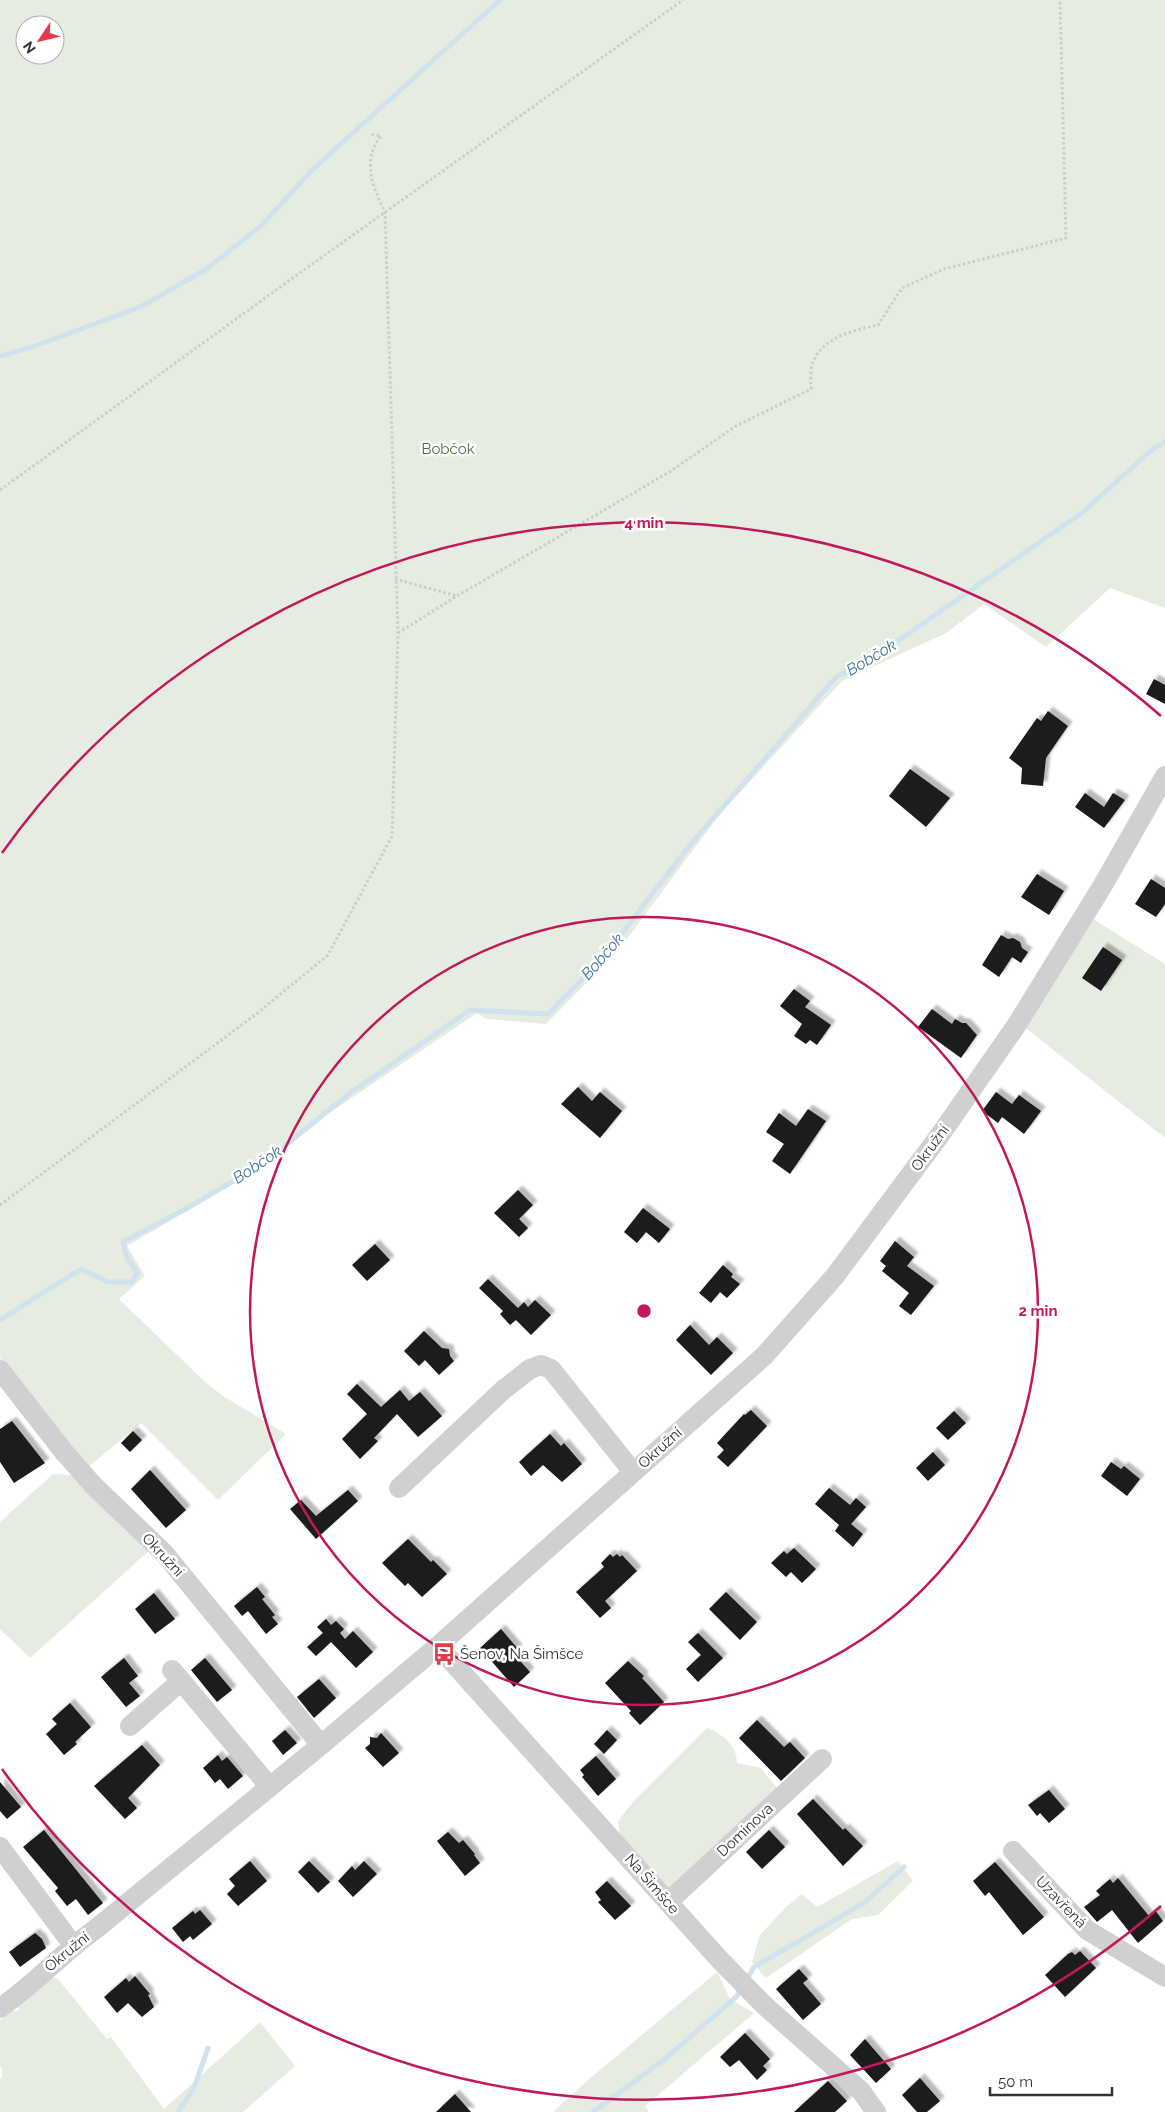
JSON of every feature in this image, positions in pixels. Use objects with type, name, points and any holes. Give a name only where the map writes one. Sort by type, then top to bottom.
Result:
[{"type":"street","name":"Okružní","points":[[0,2008],[14,1998],[73,1945],[97,1928],[321,1745],[438,1646],[764,1356],[835,1276],[940,1135],[1016,1026],[1103,885],[1165,776]]},
{"type":"street","name":"Okružní","points":[[400,1488],[503,1390],[530,1369],[540,1365],[551,1369],[633,1472]]},
{"type":"street","name":"Okružní","points":[[0,1370],[64,1452],[94,1486],[164,1553],[321,1745]]},
{"type":"street","name":"Na Šimšce","points":[[438,1646],[668,1902],[764,2005],[861,2090],[876,2112]]},
{"type":"street","points":[[130,1726],[177,1676],[269,1786]]},
{"type":"street","name":"Dominova","points":[[668,1902],[822,1759]]},
{"type":"street","points":[[0,1847],[73,1945]]},
{"type":"street","name":"Uzavřená","points":[[1013,1851],[1087,1930],[1165,1977]]},
{"type":"path","points":[[0,490],[683,0]]},
{"type":"path","points":[[398,633],[457,596],[672,471],[736,426],[811,389],[812,362],[825,345],[852,330],[878,325],[902,288],[944,269],[1066,238],[1060,0]]},
{"type":"path","points":[[0,1204],[255,1015],[328,956],[392,836],[398,633],[385,212],[370,173],[373,146],[380,136],[371,134]]},
{"type":"path","points":[[395,579],[457,596]]},
{"type":"green space","name":"Bobčok","points":[[0,0],[1165,0],[1165,608],[1110,588],[1046,647],[984,604],[946,633],[842,681],[719,815],[618,951],[546,1024],[486,1019],[477,1013],[170,1221],[127,1246],[145,1276],[119,1299],[204,1381],[223,1396],[286,1434],[218,1500],[141,1423],[86,1469],[0,1358]]},
{"type":"green space","points":[[1093,919],[1165,964],[1165,1138],[1023,1026]]},
{"type":"green space","points":[[53,1474],[71,1475],[151,1549],[30,1658],[0,1629],[0,1522]]},
{"type":"green space","points":[[707,1728],[718,1733],[728,1741],[734,1751],[737,1763],[761,1768],[782,1794],[671,1892],[620,1837],[618,1823],[633,1802]]},
{"type":"green space","points":[[898,1861],[913,1881],[878,1915],[852,1919],[766,1978],[752,1962],[760,1935],[785,1908],[802,1894],[817,1907]]},
{"type":"green space","points":[[717,1972],[730,1999],[754,2013],[645,2106],[649,2112],[553,2112],[588,2080]]},
{"type":"green space","points":[[52,1977],[58,1979],[107,2039],[111,2037],[164,2109],[260,2022],[295,2066],[243,2112],[0,2112],[0,2079],[2,2077],[2,2069],[0,2067],[0,2020],[13,2011],[19,2010],[19,2006]]},
{"type":"building","points":[[1154,679],[1165,685],[1165,704],[1146,694]]},
{"type":"building","points":[[1048,711],[1068,726],[1046,758],[1043,786],[1021,784],[1022,768],[1009,758],[1037,718],[1041,721]]},
{"type":"building","points":[[910,769],[950,798],[926,827],[889,796]]},
{"type":"building","points":[[1085,793],[1104,807],[1113,793],[1125,800],[1104,828],[1075,807]]},
{"type":"building","points":[[1037,874],[1064,891],[1049,915],[1021,897]]},
{"type":"building","points":[[1151,879],[1165,888],[1165,904],[1156,917],[1135,904]]},
{"type":"building","points":[[1001,935],[1020,942],[1022,948],[1028,952],[1021,963],[1012,957],[999,977],[982,965]]},
{"type":"building","points":[[1103,947],[1122,960],[1101,991],[1082,978]]},
{"type":"building","points":[[794,989],[810,1001],[805,1007],[831,1025],[817,1045],[810,1040],[806,1044],[794,1036],[802,1024],[780,1006]]},
{"type":"building","points":[[932,1009],[952,1024],[955,1019],[966,1023],[977,1035],[961,1058],[918,1027]]},
{"type":"building","points":[[578,1087],[592,1101],[600,1092],[622,1111],[600,1138],[561,1104]]},
{"type":"building","points":[[996,1092],[1012,1104],[1019,1095],[1041,1111],[1024,1134],[1002,1117],[998,1123],[982,1111]]},
{"type":"building","points":[[808,1109],[826,1121],[790,1174],[772,1161],[784,1144],[766,1132],[779,1113],[796,1126]]},
{"type":"building","points":[[518,1190],[533,1205],[519,1219],[528,1228],[519,1237],[494,1213]]},
{"type":"building","points":[[643,1208],[670,1229],[659,1243],[646,1232],[637,1243],[624,1232]]},
{"type":"building","points":[[895,1241],[914,1257],[907,1266],[934,1286],[911,1315],[899,1306],[909,1293],[882,1271],[886,1266],[880,1261]]},
{"type":"building","points":[[375,1244],[390,1260],[367,1281],[352,1265]]},
{"type":"building","points":[[723,1265],[733,1274],[731,1277],[740,1284],[727,1298],[720,1292],[711,1303],[699,1293]]},
{"type":"building","points":[[488,1279],[518,1308],[524,1302],[528,1307],[535,1300],[551,1315],[531,1335],[516,1320],[510,1325],[500,1314],[503,1311],[479,1288]]},
{"type":"building","points":[[690,1325],[709,1345],[717,1337],[733,1353],[711,1375],[676,1340]]},
{"type":"building","points":[[424,1331],[442,1348],[449,1349],[450,1356],[454,1361],[439,1375],[425,1360],[419,1366],[404,1351]]},
{"type":"building","points":[[357,1384],[381,1407],[400,1390],[409,1401],[420,1392],[442,1416],[418,1437],[397,1414],[374,1438],[378,1441],[360,1459],[342,1439],[367,1414],[347,1394]]},
{"type":"building","points":[[751,1410],[767,1426],[728,1467],[717,1457],[724,1450],[717,1443],[744,1414]]},
{"type":"building","points":[[954,1411],[966,1423],[948,1440],[936,1428]]},
{"type":"building","points":[[12,1421],[45,1463],[14,1483],[0,1462],[0,1429]]},
{"type":"building","points":[[133,1431],[142,1440],[130,1452],[121,1443]]},
{"type":"building","points":[[550,1434],[561,1446],[564,1443],[582,1464],[562,1482],[543,1465],[531,1476],[519,1462]]},
{"type":"building","points":[[933,1452],[945,1465],[928,1481],[916,1468]]},
{"type":"building","points":[[1111,1462],[1121,1469],[1124,1466],[1140,1479],[1127,1496],[1101,1476]]},
{"type":"building","points":[[150,1470],[186,1510],[166,1528],[131,1489]]},
{"type":"building","points":[[829,1488],[850,1505],[856,1498],[866,1507],[851,1524],[863,1534],[853,1547],[835,1531],[839,1525],[815,1504]]},
{"type":"building","points":[[348,1490],[358,1501],[316,1539],[290,1509],[301,1500],[316,1516]]},
{"type":"building","points":[[408,1539],[431,1562],[433,1560],[447,1574],[422,1597],[408,1583],[405,1586],[382,1563]]},
{"type":"building","points":[[794,1548],[816,1569],[802,1583],[791,1572],[786,1577],[771,1563],[784,1551],[787,1554]]},
{"type":"building","points":[[610,1554],[613,1557],[617,1554],[620,1557],[622,1555],[637,1571],[605,1601],[611,1608],[600,1618],[576,1592],[604,1567],[601,1563]]},
{"type":"building","points":[[257,1587],[265,1597],[262,1599],[275,1615],[272,1617],[278,1624],[266,1634],[248,1611],[242,1616],[234,1606]]},
{"type":"building","points":[[726,1592],[757,1622],[740,1640],[709,1609]]},
{"type":"building","points":[[154,1593],[175,1619],[155,1634],[135,1609]]},
{"type":"building","points":[[326,1619],[331,1625],[336,1621],[344,1629],[340,1633],[345,1639],[353,1631],[373,1652],[356,1668],[331,1642],[316,1656],[307,1647],[323,1633],[317,1627]]},
{"type":"building","points":[[501,1629],[518,1649],[514,1654],[530,1672],[514,1687],[480,1648]]},
{"type":"building","points":[[698,1633],[723,1658],[698,1682],[686,1669],[701,1655],[688,1642]]},
{"type":"building","points":[[124,1658],[138,1676],[129,1683],[140,1696],[126,1707],[101,1677]]},
{"type":"building","points":[[205,1658],[232,1690],[217,1702],[191,1670]]},
{"type":"building","points":[[628,1661],[644,1676],[642,1678],[664,1702],[640,1725],[629,1713],[631,1711],[605,1683]]},
{"type":"building","points":[[319,1679],[336,1698],[314,1718],[297,1697]]},
{"type":"building","points":[[70,1703],[91,1727],[75,1742],[77,1744],[64,1755],[46,1734],[57,1724],[52,1719]]},
{"type":"building","points":[[757,1720],[784,1747],[790,1742],[805,1758],[781,1781],[739,1738]]},
{"type":"building","points":[[285,1730],[297,1743],[283,1755],[272,1741]]},
{"type":"building","points":[[607,1730],[617,1740],[604,1754],[594,1744]]},
{"type":"building","points":[[381,1733],[399,1753],[383,1767],[365,1748],[370,1744],[370,1737],[377,1738]]},
{"type":"building","points":[[142,1745],[160,1765],[128,1798],[137,1808],[125,1819],[94,1786]]},
{"type":"building","points":[[218,1755],[222,1761],[227,1757],[243,1776],[228,1789],[220,1779],[215,1783],[203,1768]]},
{"type":"building","points":[[596,1756],[616,1779],[598,1796],[582,1777],[584,1775],[580,1770]]},
{"type":"building","points":[[0,1782],[21,1807],[7,1819],[0,1811]]},
{"type":"building","points":[[1049,1790],[1065,1809],[1049,1823],[1040,1813],[1037,1816],[1028,1805]]},
{"type":"building","points":[[813,1799],[843,1830],[845,1828],[863,1846],[843,1866],[797,1814]]},
{"type":"building","points":[[44,1830],[103,1903],[88,1915],[76,1899],[67,1906],[55,1891],[58,1888],[23,1847]]},
{"type":"building","points":[[769,1830],[785,1847],[762,1869],[746,1852]]},
{"type":"building","points":[[448,1832],[459,1843],[463,1840],[480,1863],[465,1876],[437,1841]]},
{"type":"building","points":[[250,1861],[267,1881],[238,1906],[227,1894],[235,1886],[229,1879]]},
{"type":"building","points":[[309,1861],[330,1882],[318,1893],[298,1872]]},
{"type":"building","points":[[364,1861],[377,1874],[353,1897],[338,1881],[352,1866],[355,1870]]},
{"type":"building","points":[[995,1862],[1044,1917],[1023,1935],[989,1892],[985,1896],[973,1881]]},
{"type":"building","points":[[1118,1878],[1149,1916],[1155,1910],[1163,1921],[1138,1943],[1112,1910],[1097,1922],[1084,1907],[1100,1895],[1096,1891],[1110,1879],[1113,1883]]},
{"type":"building","points":[[607,1881],[631,1906],[615,1920],[598,1902],[601,1900],[595,1892]]},
{"type":"building","points":[[200,1910],[212,1924],[193,1940],[190,1936],[183,1942],[172,1928],[193,1911],[195,1914]]},
{"type":"building","points":[[35,1933],[42,1939],[46,1948],[20,1967],[9,1952]]},
{"type":"building","points":[[1080,1951],[1096,1968],[1065,1997],[1045,1975],[1068,1954],[1072,1952],[1075,1955]]},
{"type":"building","points":[[799,1969],[808,1979],[803,1983],[821,2004],[803,2020],[776,1989]]},
{"type":"building","points":[[135,1976],[150,1994],[148,1995],[154,2007],[142,2017],[128,2003],[117,2013],[104,1997],[126,1978],[129,1982]]},
{"type":"building","points":[[745,2033],[770,2059],[763,2066],[767,2070],[757,2080],[739,2060],[730,2067],[720,2057]]},
{"type":"building","points":[[865,2039],[891,2069],[876,2083],[850,2055]]},
{"type":"building","points":[[920,2078],[940,2101],[927,2112],[917,2112],[902,2095]]},
{"type":"building","points":[[828,2081],[847,2101],[835,2112],[794,2112]]},
{"type":"building","points":[[455,2094],[471,2112],[436,2112]]},
{"type":"waterway","points":[[0,356],[35,346],[140,307],[205,270],[261,226],[312,170],[500,0]]},
{"type":"waterway","name":"Bobčok","points":[[0,1320],[81,1269],[108,1282],[132,1282],[138,1273],[127,1258],[123,1242],[182,1211],[261,1165],[350,1093],[470,1010],[548,1014],[602,959],[690,845],[836,677],[869,661],[1083,512],[1155,447],[1165,442]]},
{"type":"waterway","points":[[746,1981],[754,1967],[864,1903],[904,1867]]},
{"type":"waterway","points":[[593,2112],[666,2058],[737,1996],[741,1988]]},
{"type":"waterway","points":[[178,2112],[194,2088],[208,2048]]},
{"type":"place","name":"Šenov, Na Šimšce","points":[[444,1654]]}]
